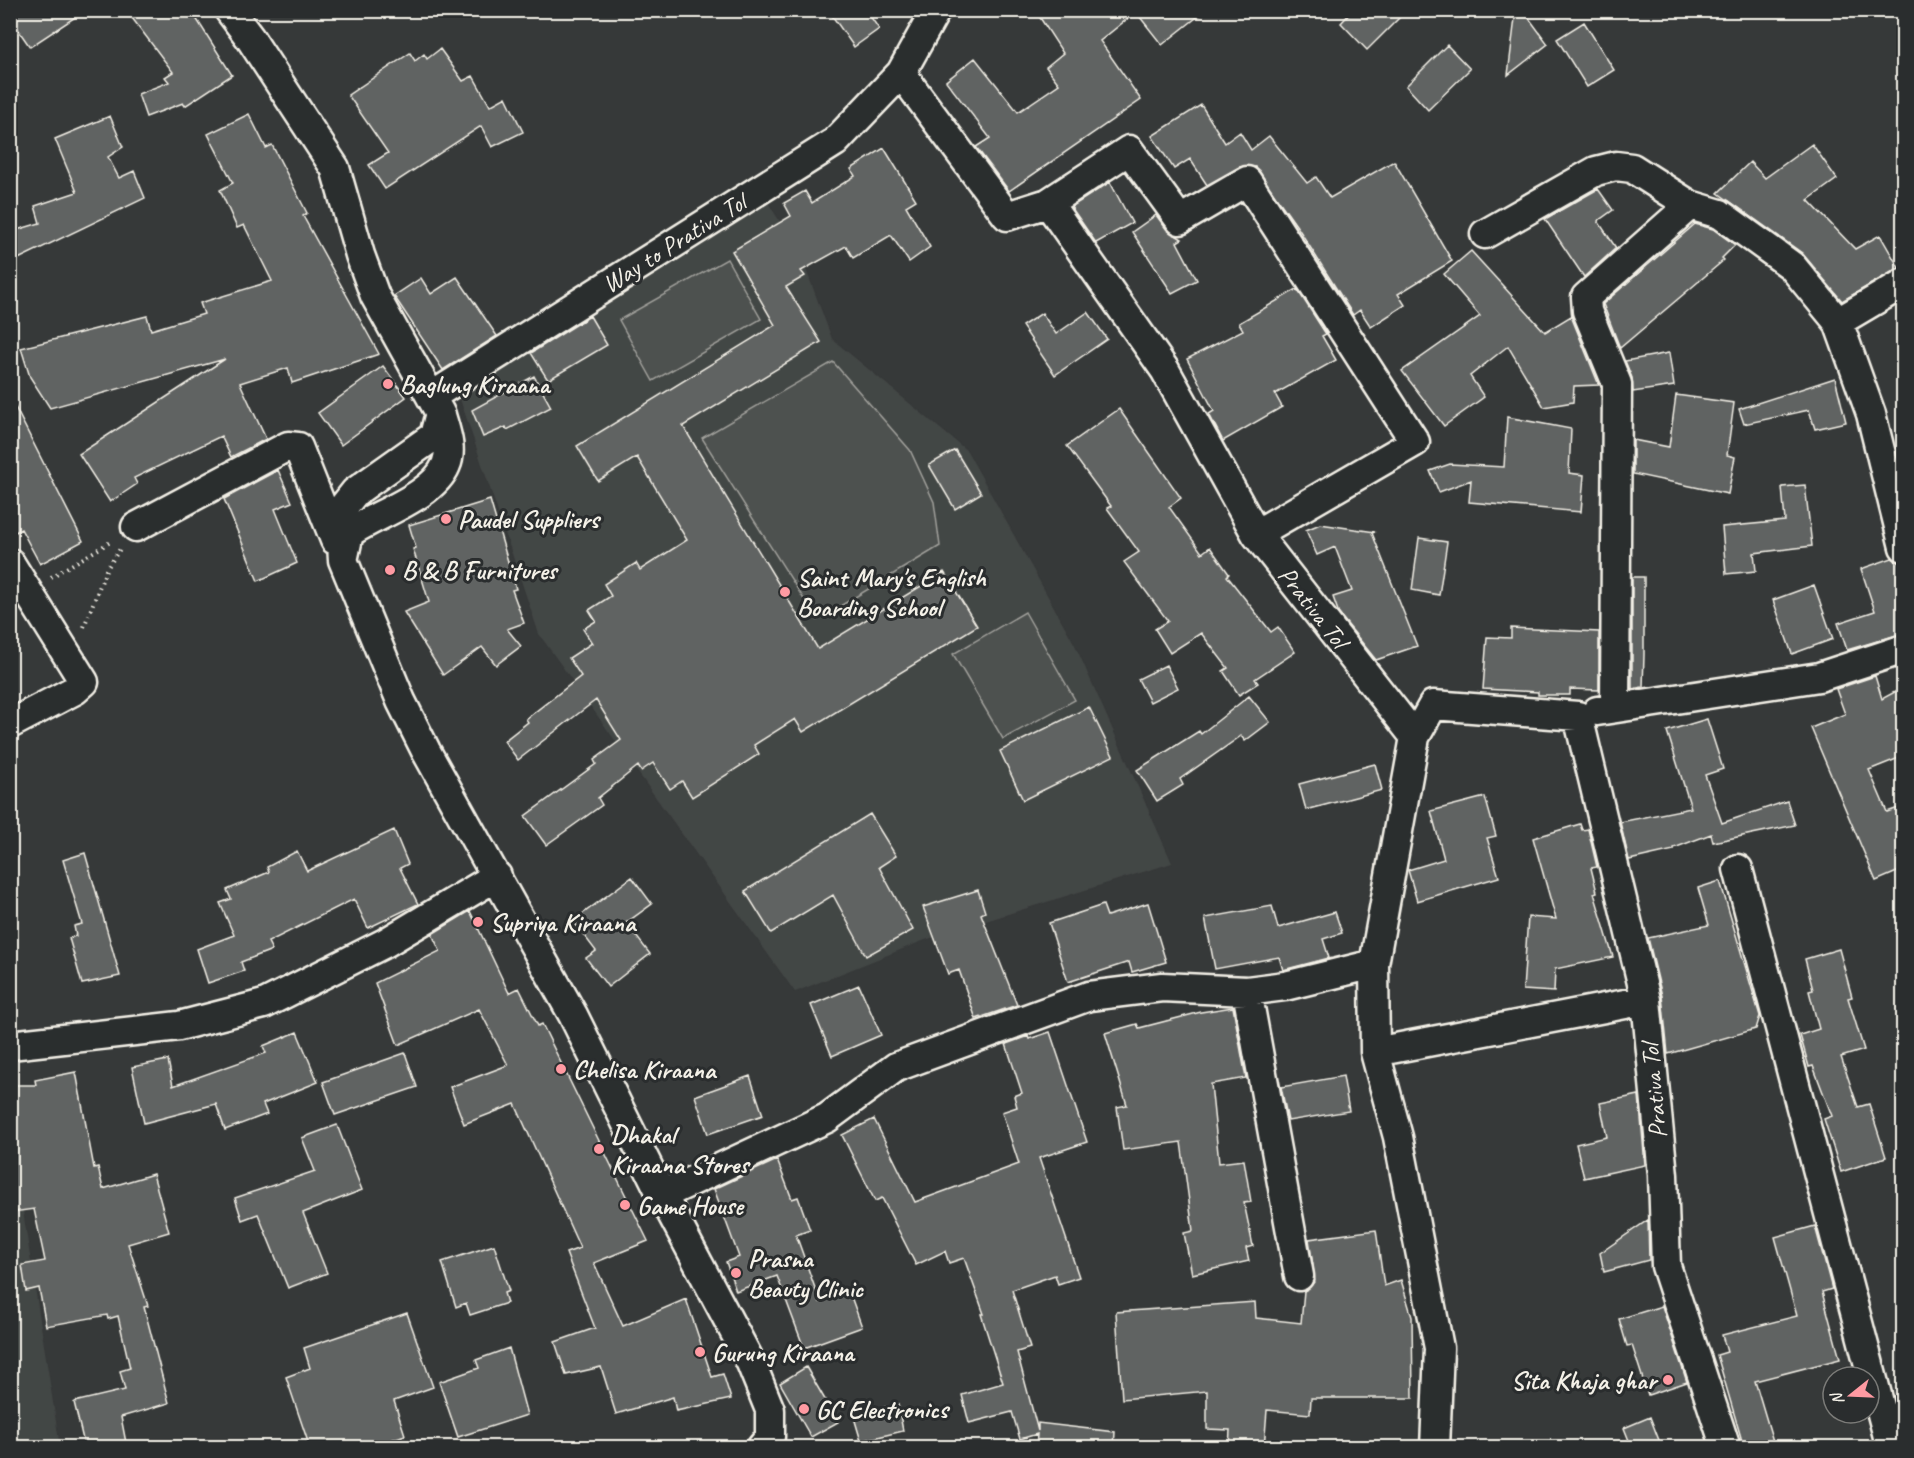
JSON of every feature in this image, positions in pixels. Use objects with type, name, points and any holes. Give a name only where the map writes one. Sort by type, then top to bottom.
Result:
[{"type":"street","points":[[229,10],[250,38],[335,168],[360,255],[375,296],[436,404],[448,445],[446,465],[415,497],[349,533],[343,560]]},
{"type":"street","name":"Way to Prativa Tol","points":[[436,404],[835,142],[901,73],[936,10]]},
{"type":"street","points":[[901,73],[1007,216],[1048,203],[1129,150],[1180,220],[1247,181],[1415,442],[1256,534]]},
{"type":"street","points":[[1485,234],[1596,171],[1616,166],[1632,168],[1690,205],[1720,214],[1792,267],[1838,321],[1871,414],[1904,547]]},
{"type":"street","name":"Prativa Tol","points":[[1048,203],[1165,370],[1256,534],[1414,737]]},
{"type":"street","points":[[1615,707],[1617,384],[1587,311],[1586,297],[1690,205]]},
{"type":"street","points":[[1838,321],[1904,283]]},
{"type":"street","points":[[343,560],[340,510],[355,492],[434,436],[436,404]]},
{"type":"street","points":[[136,527],[288,446],[298,447],[406,711],[551,979],[573,1015],[662,1194],[751,1364],[770,1410],[770,1437],[761,1448]]},
{"type":"street","points":[[10,562],[84,682],[75,690],[10,724]]},
{"type":"street","points":[[1435,1448],[1439,1348],[1398,1137],[1376,1052],[1374,964],[1414,737],[1433,705],[1578,716],[1615,707],[1819,677],[1904,649]]},
{"type":"street","name":"Prativa Tol","points":[[1578,716],[1646,1000],[1663,1175],[1666,1266],[1726,1448]]},
{"type":"street","points":[[1738,869],[1891,1448]]},
{"type":"street","points":[[10,1045],[179,1026],[264,1005],[385,944],[497,876]]},
{"type":"street","points":[[662,1194],[826,1118],[896,1067],[1089,996],[1162,987],[1247,991],[1286,986],[1374,964]]},
{"type":"street","points":[[1247,991],[1299,1276]]},
{"type":"street","points":[[1376,1052],[1646,1000]]},
{"type":"path","points":[[29,590],[136,527]]},
{"type":"path","points":[[72,661],[106,570],[136,527]]},
{"type":"shaded area","name":"Saint Mary's English Boarding School","points":[[764,196],[801,256],[832,339],[967,451],[1075,645],[1172,863],[925,940],[795,992],[539,634],[457,390]]},
{"type":"shaded area","points":[[727,259],[761,319],[653,381],[619,320]]},
{"type":"shaded area","points":[[833,362],[910,450],[934,502],[940,546],[817,620],[702,438]]},
{"type":"shaded area","points":[[1025,612],[1075,700],[1003,739],[953,654]]},
{"type":"shaded area","points":[[16,1167],[60,1447],[11,1447],[10,1168]]},
{"type":"building","points":[[10,10],[86,10],[30,47],[10,18]]},
{"type":"building","points":[[126,10],[191,10],[232,75],[185,106],[183,103],[146,117],[138,94],[169,82],[165,77],[173,72]]},
{"type":"building","points":[[828,10],[866,10],[879,29],[854,47]]},
{"type":"building","points":[[1035,10],[1206,10],[1162,45],[1136,12],[1100,41],[1141,100],[1009,191],[976,147],[990,138],[946,81],[975,58],[1018,112],[1059,84],[1046,67],[1063,53]]},
{"type":"building","points":[[1353,10],[1407,10],[1367,50],[1341,23]]},
{"type":"building","points":[[1516,10],[1523,10],[1548,44],[1508,75]]},
{"type":"building","points":[[1584,22],[1614,70],[1587,87],[1557,39]]},
{"type":"building","points":[[1447,45],[1470,69],[1428,110],[1406,86]]},
{"type":"building","points":[[440,49],[463,81],[473,76],[490,106],[506,97],[523,132],[492,147],[481,126],[385,189],[369,165],[388,153],[348,95],[410,53],[415,61],[424,54],[427,59]]},
{"type":"building","points":[[1201,105],[1225,143],[1240,132],[1251,150],[1269,136],[1307,183],[1316,177],[1330,198],[1394,161],[1452,261],[1398,294],[1405,305],[1371,327],[1360,310],[1353,315],[1298,228],[1255,167],[1239,167],[1207,185],[1190,159],[1174,169],[1152,136]]},
{"type":"building","points":[[249,114],[266,148],[272,145],[307,213],[303,216],[379,354],[292,383],[288,368],[240,383],[266,439],[231,457],[221,436],[134,478],[137,484],[110,502],[79,454],[225,359],[50,408],[30,377],[21,348],[147,316],[151,330],[204,314],[200,303],[272,281],[244,225],[237,228],[220,190],[233,183],[208,134]]},
{"type":"building","points":[[110,116],[123,147],[108,157],[119,178],[134,171],[145,198],[10,263],[10,232],[40,223],[35,206],[77,192],[55,139]]},
{"type":"building","points":[[1812,144],[1837,179],[1808,200],[1855,249],[1880,235],[1899,268],[1842,301],[1802,253],[1718,193],[1750,162],[1765,178]]},
{"type":"building","points":[[884,148],[916,200],[906,206],[930,247],[909,262],[891,235],[853,258],[846,246],[801,271],[805,276],[786,287],[821,342],[683,426],[818,649],[944,572],[977,626],[803,732],[795,719],[754,745],[759,754],[692,797],[682,781],[670,789],[653,763],[641,771],[638,766],[598,798],[602,805],[546,845],[525,816],[596,764],[594,760],[621,740],[596,700],[518,760],[504,741],[528,722],[526,719],[581,676],[569,658],[592,643],[583,629],[596,621],[589,610],[611,596],[604,584],[636,563],[640,570],[687,540],[637,457],[598,481],[577,446],[775,325],[732,251],[791,216],[784,203],[805,191],[812,203],[855,176],[851,169]]},
{"type":"building","points":[[1110,182],[1132,223],[1096,243],[1071,207]]},
{"type":"building","points":[[1598,189],[1613,210],[1598,221],[1616,248],[1584,277],[1545,219]]},
{"type":"building","points":[[1156,215],[1167,230],[1182,239],[1177,242],[1197,280],[1172,293],[1132,232]]},
{"type":"building","points":[[1695,224],[1713,229],[1735,245],[1722,258],[1724,260],[1620,348],[1603,304]]},
{"type":"building","points":[[1471,251],[1545,332],[1571,316],[1599,385],[1574,386],[1573,402],[1544,407],[1508,346],[1470,376],[1484,397],[1444,426],[1402,371],[1480,316],[1444,274]]},
{"type":"building","points":[[457,277],[497,336],[443,370],[394,296],[421,278],[431,294]]},
{"type":"building","points":[[1297,289],[1326,334],[1322,336],[1336,360],[1275,394],[1282,407],[1223,441],[1209,414],[1214,411],[1187,359],[1243,330],[1239,323]]},
{"type":"building","points":[[1088,312],[1107,339],[1055,375],[1022,326],[1042,313],[1056,334]]},
{"type":"building","points":[[590,316],[607,345],[548,380],[531,353]]},
{"type":"building","points":[[1669,353],[1674,386],[1633,392],[1632,378],[1625,361]]},
{"type":"building","points":[[383,366],[406,397],[341,445],[318,413]]},
{"type":"building","points":[[534,376],[551,407],[507,430],[506,427],[483,437],[472,410]]},
{"type":"building","points":[[1835,378],[1846,422],[1815,429],[1809,410],[1744,424],[1739,409]]},
{"type":"building","points":[[1676,395],[1734,403],[1727,455],[1735,457],[1728,494],[1633,474],[1633,440],[1669,447]]},
{"type":"building","points":[[10,397],[83,541],[40,564],[21,529],[10,535]]},
{"type":"building","points":[[1119,409],[1181,498],[1169,507],[1202,553],[1210,547],[1229,574],[1227,576],[1271,632],[1278,627],[1295,652],[1255,679],[1258,683],[1239,695],[1223,671],[1228,668],[1201,633],[1170,653],[1155,629],[1168,621],[1124,562],[1139,552],[1107,508],[1111,506],[1067,446]]},
{"type":"building","points":[[1507,417],[1571,429],[1569,473],[1584,475],[1581,512],[1469,502],[1471,480],[1439,492],[1430,471],[1450,464],[1504,467]]},
{"type":"building","points":[[955,450],[981,493],[955,509],[929,465]]},
{"type":"building","points":[[278,470],[292,502],[275,509],[297,563],[258,581],[224,499]]},
{"type":"building","points":[[1805,485],[1812,546],[1754,553],[1756,571],[1726,574],[1722,527],[1785,521],[1782,487]]},
{"type":"building","points":[[490,500],[516,589],[512,590],[524,623],[507,629],[521,646],[496,665],[482,647],[443,675],[404,612],[429,602],[413,549],[416,548],[409,525]]},
{"type":"building","points":[[1320,524],[1375,532],[1372,533],[1417,646],[1376,660],[1339,614],[1333,597],[1352,591],[1335,547],[1317,555],[1306,530]]},
{"type":"building","points":[[1419,538],[1447,542],[1439,595],[1412,590]]},
{"type":"building","points":[[1892,558],[1899,563],[1904,576],[1904,633],[1847,650],[1838,623],[1875,611],[1861,569]]},
{"type":"building","points":[[1632,577],[1644,577],[1644,655],[1643,687],[1632,689]]},
{"type":"building","points":[[1814,585],[1833,639],[1792,654],[1773,600]]},
{"type":"building","points":[[1511,628],[1599,632],[1599,690],[1570,689],[1570,695],[1538,695],[1538,692],[1483,689],[1487,637],[1511,638]]},
{"type":"building","points":[[1166,665],[1178,688],[1150,702],[1138,679]]},
{"type":"building","points":[[1875,676],[1882,699],[1904,687],[1904,756],[1869,770],[1887,812],[1904,806],[1904,869],[1876,881],[1811,728],[1845,714],[1836,689]]},
{"type":"building","points":[[1249,696],[1270,722],[1245,741],[1241,736],[1180,779],[1183,785],[1157,801],[1137,770],[1199,731],[1201,734]]},
{"type":"building","points":[[1089,707],[1113,756],[1023,800],[1000,751]]},
{"type":"building","points":[[1707,719],[1723,769],[1705,775],[1722,823],[1787,801],[1795,825],[1713,842],[1711,834],[1674,848],[1674,850],[1629,860],[1620,822],[1691,808],[1667,731]]},
{"type":"building","points":[[1375,764],[1382,790],[1306,810],[1299,784]]},
{"type":"building","points":[[1485,797],[1496,836],[1487,838],[1499,877],[1417,901],[1408,870],[1444,859],[1431,811]]},
{"type":"building","points":[[870,814],[896,856],[879,867],[913,930],[866,956],[833,895],[771,933],[745,891]]},
{"type":"building","points":[[1580,824],[1582,830],[1588,829],[1597,867],[1591,868],[1597,892],[1594,893],[1613,957],[1555,969],[1554,992],[1523,990],[1528,917],[1556,919],[1533,838]]},
{"type":"building","points":[[394,830],[408,864],[400,868],[418,904],[368,928],[354,899],[268,942],[272,950],[241,962],[244,971],[208,983],[197,949],[234,935],[220,903],[231,899],[227,890],[269,872],[267,867],[297,851],[307,871]]},
{"type":"building","points":[[85,853],[120,976],[82,984],[69,938],[76,936],[74,926],[82,924],[63,860]]},
{"type":"building","points":[[632,877],[652,904],[626,923],[650,954],[608,987],[586,958],[596,951],[573,921]]},
{"type":"building","points":[[1720,881],[1760,1016],[1756,1029],[1668,1054],[1662,996],[1648,938],[1709,925],[1698,888]]},
{"type":"building","points":[[978,890],[985,912],[981,914],[1017,1005],[976,1019],[959,970],[948,974],[923,907]]},
{"type":"building","points":[[1148,903],[1166,962],[1132,972],[1129,962],[1068,982],[1049,923],[1103,905],[1107,916]]},
{"type":"building","points":[[1272,906],[1278,928],[1335,912],[1342,933],[1323,939],[1329,958],[1283,970],[1279,957],[1215,969],[1205,918]]},
{"type":"building","points":[[470,911],[509,993],[519,988],[538,1026],[542,1024],[648,1241],[594,1263],[623,1326],[686,1299],[712,1377],[723,1374],[731,1399],[676,1411],[673,1397],[616,1414],[601,1367],[566,1375],[555,1342],[595,1328],[566,1253],[580,1248],[515,1104],[464,1124],[450,1087],[508,1065],[479,1009],[398,1045],[375,983],[440,951],[432,934]]},
{"type":"building","points":[[1839,949],[1852,997],[1848,998],[1864,1050],[1841,1057],[1858,1107],[1869,1104],[1886,1157],[1841,1172],[1824,1119],[1832,1116],[1813,1066],[1809,1067],[1800,1035],[1819,1029],[1809,991],[1813,990],[1805,959]]},
{"type":"building","points":[[859,985],[881,1035],[832,1056],[811,1005]]},
{"type":"building","points":[[1233,1007],[1246,1078],[1211,1084],[1219,1163],[1244,1160],[1251,1202],[1244,1203],[1253,1246],[1246,1248],[1249,1261],[1192,1274],[1184,1233],[1193,1231],[1181,1142],[1123,1150],[1117,1107],[1127,1105],[1105,1033],[1137,1024],[1139,1028],[1201,1012]]},
{"type":"building","points":[[297,1032],[318,1082],[263,1104],[267,1114],[225,1130],[216,1104],[144,1123],[132,1067],[168,1060],[173,1086],[266,1053],[263,1046]]},
{"type":"building","points":[[1050,1032],[1087,1142],[1039,1158],[1079,1277],[1058,1284],[1055,1275],[1012,1290],[1030,1348],[1017,1352],[1038,1431],[1038,1423],[1115,1432],[1114,1448],[1036,1448],[1037,1434],[1020,1439],[1012,1412],[969,1423],[962,1395],[1003,1383],[981,1314],[984,1314],[964,1258],[949,1263],[945,1251],[916,1265],[882,1198],[875,1201],[842,1135],[874,1119],[915,1202],[1019,1164],[1002,1112],[1017,1107],[1014,1096],[1022,1093],[1006,1044],[1028,1036],[1029,1039]]},
{"type":"building","points":[[405,1053],[417,1087],[335,1115],[323,1082]]},
{"type":"building","points":[[76,1072],[94,1168],[98,1167],[103,1189],[153,1174],[169,1232],[128,1244],[148,1306],[144,1307],[169,1403],[121,1417],[127,1448],[85,1448],[74,1402],[125,1390],[120,1371],[130,1368],[118,1316],[108,1319],[107,1315],[46,1326],[39,1288],[26,1291],[22,1265],[45,1261],[34,1209],[13,1212],[10,1201],[10,1085],[36,1085],[35,1080]]},
{"type":"building","points":[[750,1076],[763,1115],[708,1134],[695,1096]]},
{"type":"building","points":[[1343,1076],[1349,1111],[1288,1121],[1281,1087]]},
{"type":"building","points":[[1639,1095],[1645,1165],[1584,1178],[1576,1144],[1607,1137],[1600,1103]]},
{"type":"building","points":[[337,1125],[362,1190],[303,1213],[327,1273],[288,1288],[258,1214],[242,1220],[235,1198],[315,1171],[302,1138]]},
{"type":"building","points":[[777,1160],[792,1199],[798,1197],[810,1230],[796,1235],[820,1302],[849,1291],[862,1327],[804,1348],[777,1276],[736,1291],[726,1262],[739,1257],[714,1189]]},
{"type":"building","points":[[1648,1220],[1649,1260],[1604,1272],[1600,1253]]},
{"type":"building","points":[[1815,1226],[1832,1289],[1822,1292],[1840,1359],[1755,1381],[1775,1448],[1744,1448],[1717,1355],[1727,1352],[1722,1335],[1797,1316],[1775,1237]]},
{"type":"building","points":[[1376,1230],[1384,1286],[1401,1280],[1412,1317],[1413,1398],[1311,1398],[1310,1414],[1267,1410],[1264,1448],[1229,1448],[1230,1430],[1207,1429],[1207,1391],[1122,1399],[1116,1312],[1255,1302],[1256,1318],[1301,1323],[1304,1291],[1315,1281],[1309,1239]]},
{"type":"building","points":[[494,1245],[509,1291],[504,1293],[507,1303],[470,1315],[466,1303],[456,1307],[442,1262]]},
{"type":"building","points":[[1662,1306],[1687,1382],[1648,1395],[1632,1345],[1627,1346],[1619,1319]]},
{"type":"building","points":[[407,1313],[433,1387],[394,1401],[405,1435],[367,1448],[310,1448],[286,1377],[310,1368],[304,1348]]},
{"type":"building","points":[[509,1348],[527,1415],[458,1437],[439,1382],[479,1368],[476,1360]]},
{"type":"building","points":[[806,1367],[838,1422],[811,1437],[780,1383]]},
{"type":"building","points":[[898,1404],[903,1431],[861,1441],[853,1414]]},
{"type":"building","points":[[1650,1417],[1662,1448],[1632,1448],[1624,1428]]},
{"type":"place","name":"Baglung Kiraana","points":[[388,384]]},
{"type":"place","name":"Paudel Suppliers","points":[[446,519]]},
{"type":"place","name":"B & B Furnitures","points":[[390,570]]},
{"type":"place","name":"Saint Mary's English Boarding School","points":[[785,592]]},
{"type":"place","name":"Supriya Kiraana","points":[[478,922]]},
{"type":"place","name":"Chelisa Kiraana","points":[[561,1069]]},
{"type":"place","name":"Dhakal Kiraana Stores","points":[[599,1149]]},
{"type":"place","name":"Game House","points":[[625,1205]]},
{"type":"place","name":"Prasna Beauty Clinic","points":[[736,1273]]},
{"type":"place","name":"Gurung Kiraana","points":[[700,1352]]},
{"type":"place","name":"Sita Khaja ghar","points":[[1668,1380]]},
{"type":"place","name":"GC Electronics","points":[[804,1409]]}]
